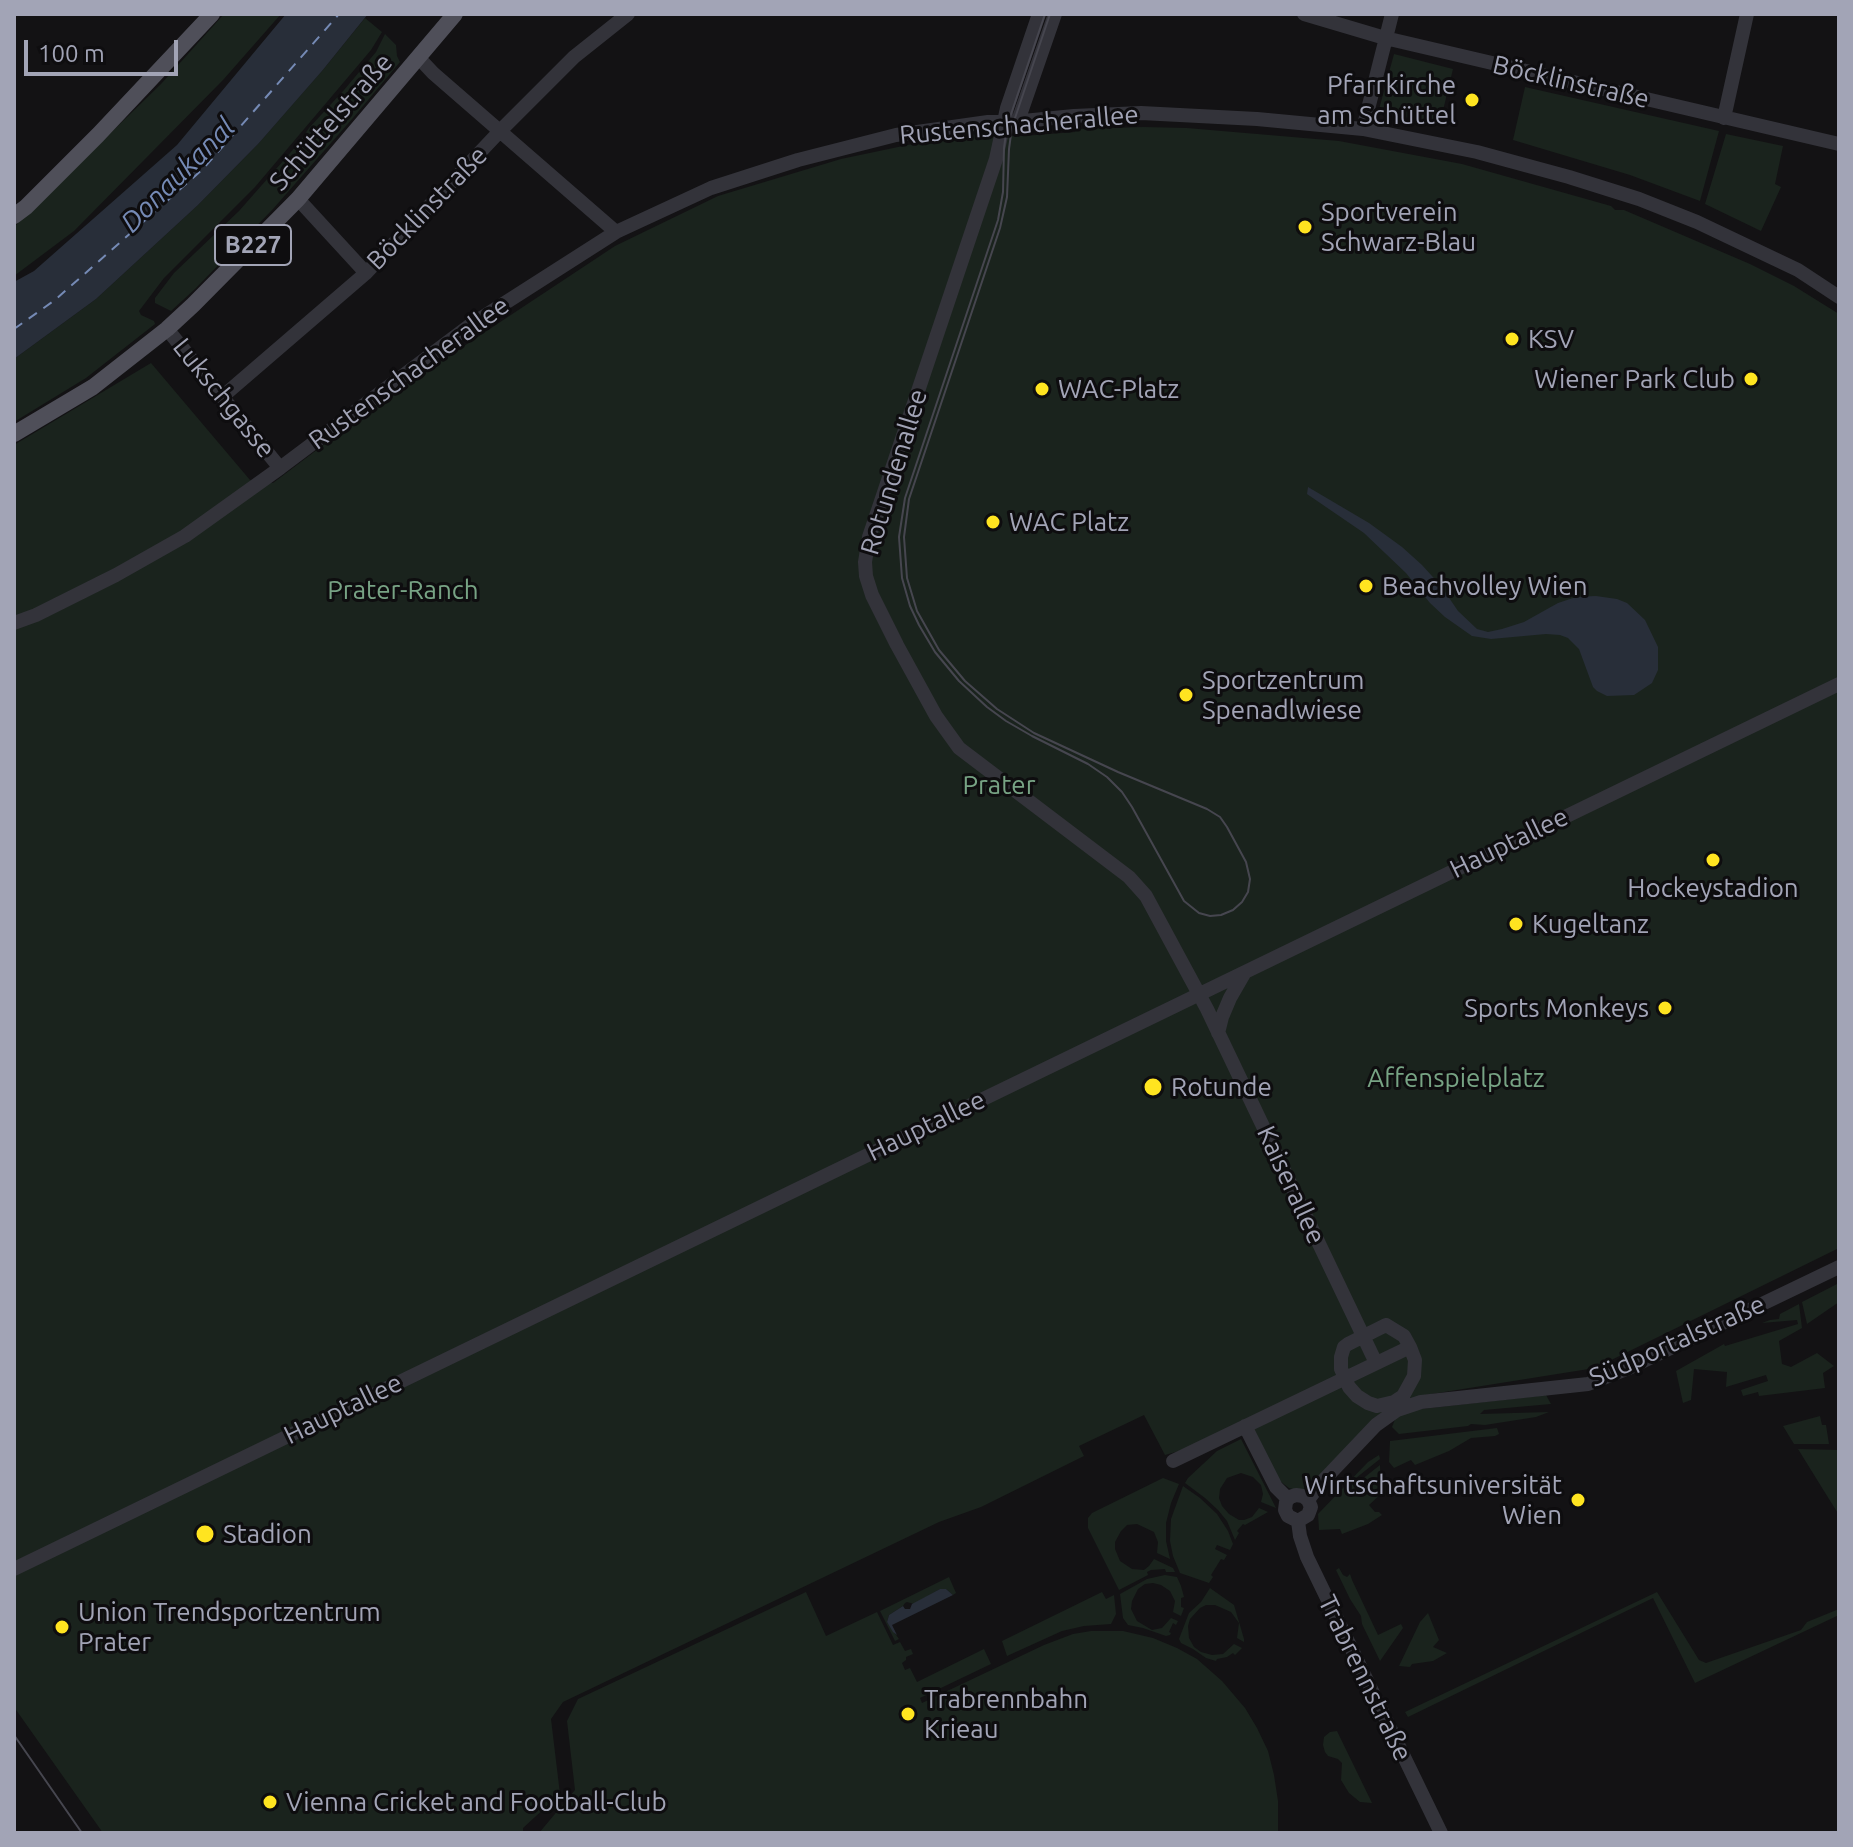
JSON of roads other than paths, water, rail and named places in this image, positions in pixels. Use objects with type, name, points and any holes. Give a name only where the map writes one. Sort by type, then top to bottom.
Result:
[{"type":"main road","points":[[14,216],[98,135],[212,14]]},
{"type":"main road","name":"Schüttelstraße","points":[[14,434],[93,387],[167,329],[225,274],[298,199],[455,14]]},
{"type":"street","name":"Böcklinstraße","points":[[222,397],[366,273],[574,57],[628,14]]},
{"type":"street","points":[[1011,122],[1039,14]]},
{"type":"street","points":[[1011,122],[1055,14]]},
{"type":"street","name":"Böcklinstraße","points":[[1304,14],[1385,38],[1839,144]]},
{"type":"street","points":[[1363,129],[1392,14]]},
{"type":"street","points":[[1724,118],[1747,14]]},
{"type":"street","points":[[418,57],[616,232]]},
{"type":"street","name":"Rustenschacherallee","points":[[14,623],[116,575],[185,536],[469,326],[616,232],[711,188],[798,160],[896,135],[988,122],[1118,113],[1166,113],[1363,129],[1477,152],[1639,199],[1697,222],[1798,270],[1839,297]]},
{"type":"street","name":"Rotundenallee","points":[[1011,122],[869,537],[866,576],[897,645],[936,716],[959,748],[1129,877],[1146,896],[1199,994]]},
{"type":"street","points":[[298,199],[366,273]]},
{"type":"street","name":"Lukschgasse","points":[[167,329],[280,468]]},
{"type":"street","name":"Hauptallee","points":[[14,1569],[1839,684]]},
{"type":"street","points":[[1218,1033],[1230,998],[1245,972]]},
{"type":"street","name":"Kaiserallee","points":[[1199,994],[1376,1363]]},
{"type":"street","name":"Südportalstraße","points":[[1298,1521],[1306,1518],[1310,1511],[1308,1500],[1319,1485],[1395,1406],[1588,1384],[1629,1368],[1839,1267]]},
{"type":"street","points":[[1386,1325],[1404,1336],[1410,1347],[1415,1360],[1414,1376],[1395,1406],[1368,1403],[1357,1396],[1344,1379],[1341,1357],[1344,1347],[1363,1336],[1386,1325]]},
{"type":"street","points":[[1173,1461],[1410,1347]]},
{"type":"street","points":[[1245,1426],[1276,1487],[1288,1499]]},
{"type":"street","points":[[1298,1521],[1286,1513],[1288,1499],[1300,1495],[1308,1500]]},
{"type":"street","name":"Trabrennstraße","points":[[1298,1521],[1307,1557],[1441,1833]]},
{"type":"water","name":"Donaukanal","points":[[286,14],[368,14],[259,143],[198,205],[96,299],[14,359],[14,282],[34,271],[177,145]]},
{"type":"water","points":[[1308,487],[1369,523],[1402,547],[1422,565],[1458,611],[1477,629],[1488,632],[1524,622],[1576,597],[1596,596],[1627,603],[1645,620],[1658,647],[1658,670],[1652,683],[1634,695],[1607,696],[1593,687],[1579,649],[1568,638],[1546,634],[1491,639],[1472,636],[1430,603],[1406,573],[1364,533],[1307,494]]},
{"type":"water","points":[[940,1589],[946,1589],[953,1595],[892,1625],[897,1635],[893,1632],[887,1622],[889,1615],[903,1606],[910,1609],[912,1604]]},
{"type":"tram line","points":[[1045,14],[1007,126],[998,220],[905,498],[899,537],[902,578],[919,625],[935,652],[959,681],[1006,721],[1107,777],[1132,807],[1184,901],[1199,913],[1221,915],[1242,902],[1250,879],[1246,862],[1220,817],[1034,733],[997,709],[965,681],[939,650],[917,611],[907,578],[904,537],[909,499],[1000,228],[1007,197],[1012,127],[1050,14]]},
{"type":"tram line","points":[[14,1735],[82,1833]]},
{"type":"place","name":"Pfarrkirche am Schüttel","points":[[1472,100]]},
{"type":"place","name":"Sportverein Schwarz-Blau","points":[[1305,227]]},
{"type":"place","name":"KSV","points":[[1512,339]]},
{"type":"place","name":"Wiener Park Club","points":[[1751,379]]},
{"type":"place","name":"WAC-Platz","points":[[1042,389]]},
{"type":"place","name":"WAC Platz","points":[[993,522]]},
{"type":"place","name":"Beachvolley Wien","points":[[1366,586]]},
{"type":"place","name":"Sportzentrum Spenadlwiese","points":[[1186,695]]},
{"type":"place","name":"Hockeystadion","points":[[1713,860]]},
{"type":"place","name":"Kugeltanz","points":[[1516,924]]},
{"type":"place","name":"Sports Monkeys","points":[[1665,1008]]},
{"type":"place","name":"Rotunde","points":[[1153,1087]]},
{"type":"place","name":"Wirtschaftsuniversität Wien","points":[[1578,1500]]},
{"type":"place","name":"Stadion","points":[[205,1534]]},
{"type":"place","name":"Union Trendsportzentrum Prater","points":[[62,1627]]},
{"type":"place","name":"Trabrennbahn Krieau","points":[[908,1714]]},
{"type":"place","name":"Vienna Cricket and Football-Club","points":[[270,1802]]},
{"type":"park label","name":"Prater-Ranch","points":[[403,590]]},
{"type":"park label","name":"Prater","points":[[999,785]]},
{"type":"park label","name":"Affenspielplatz","points":[[1456,1078]]}]
